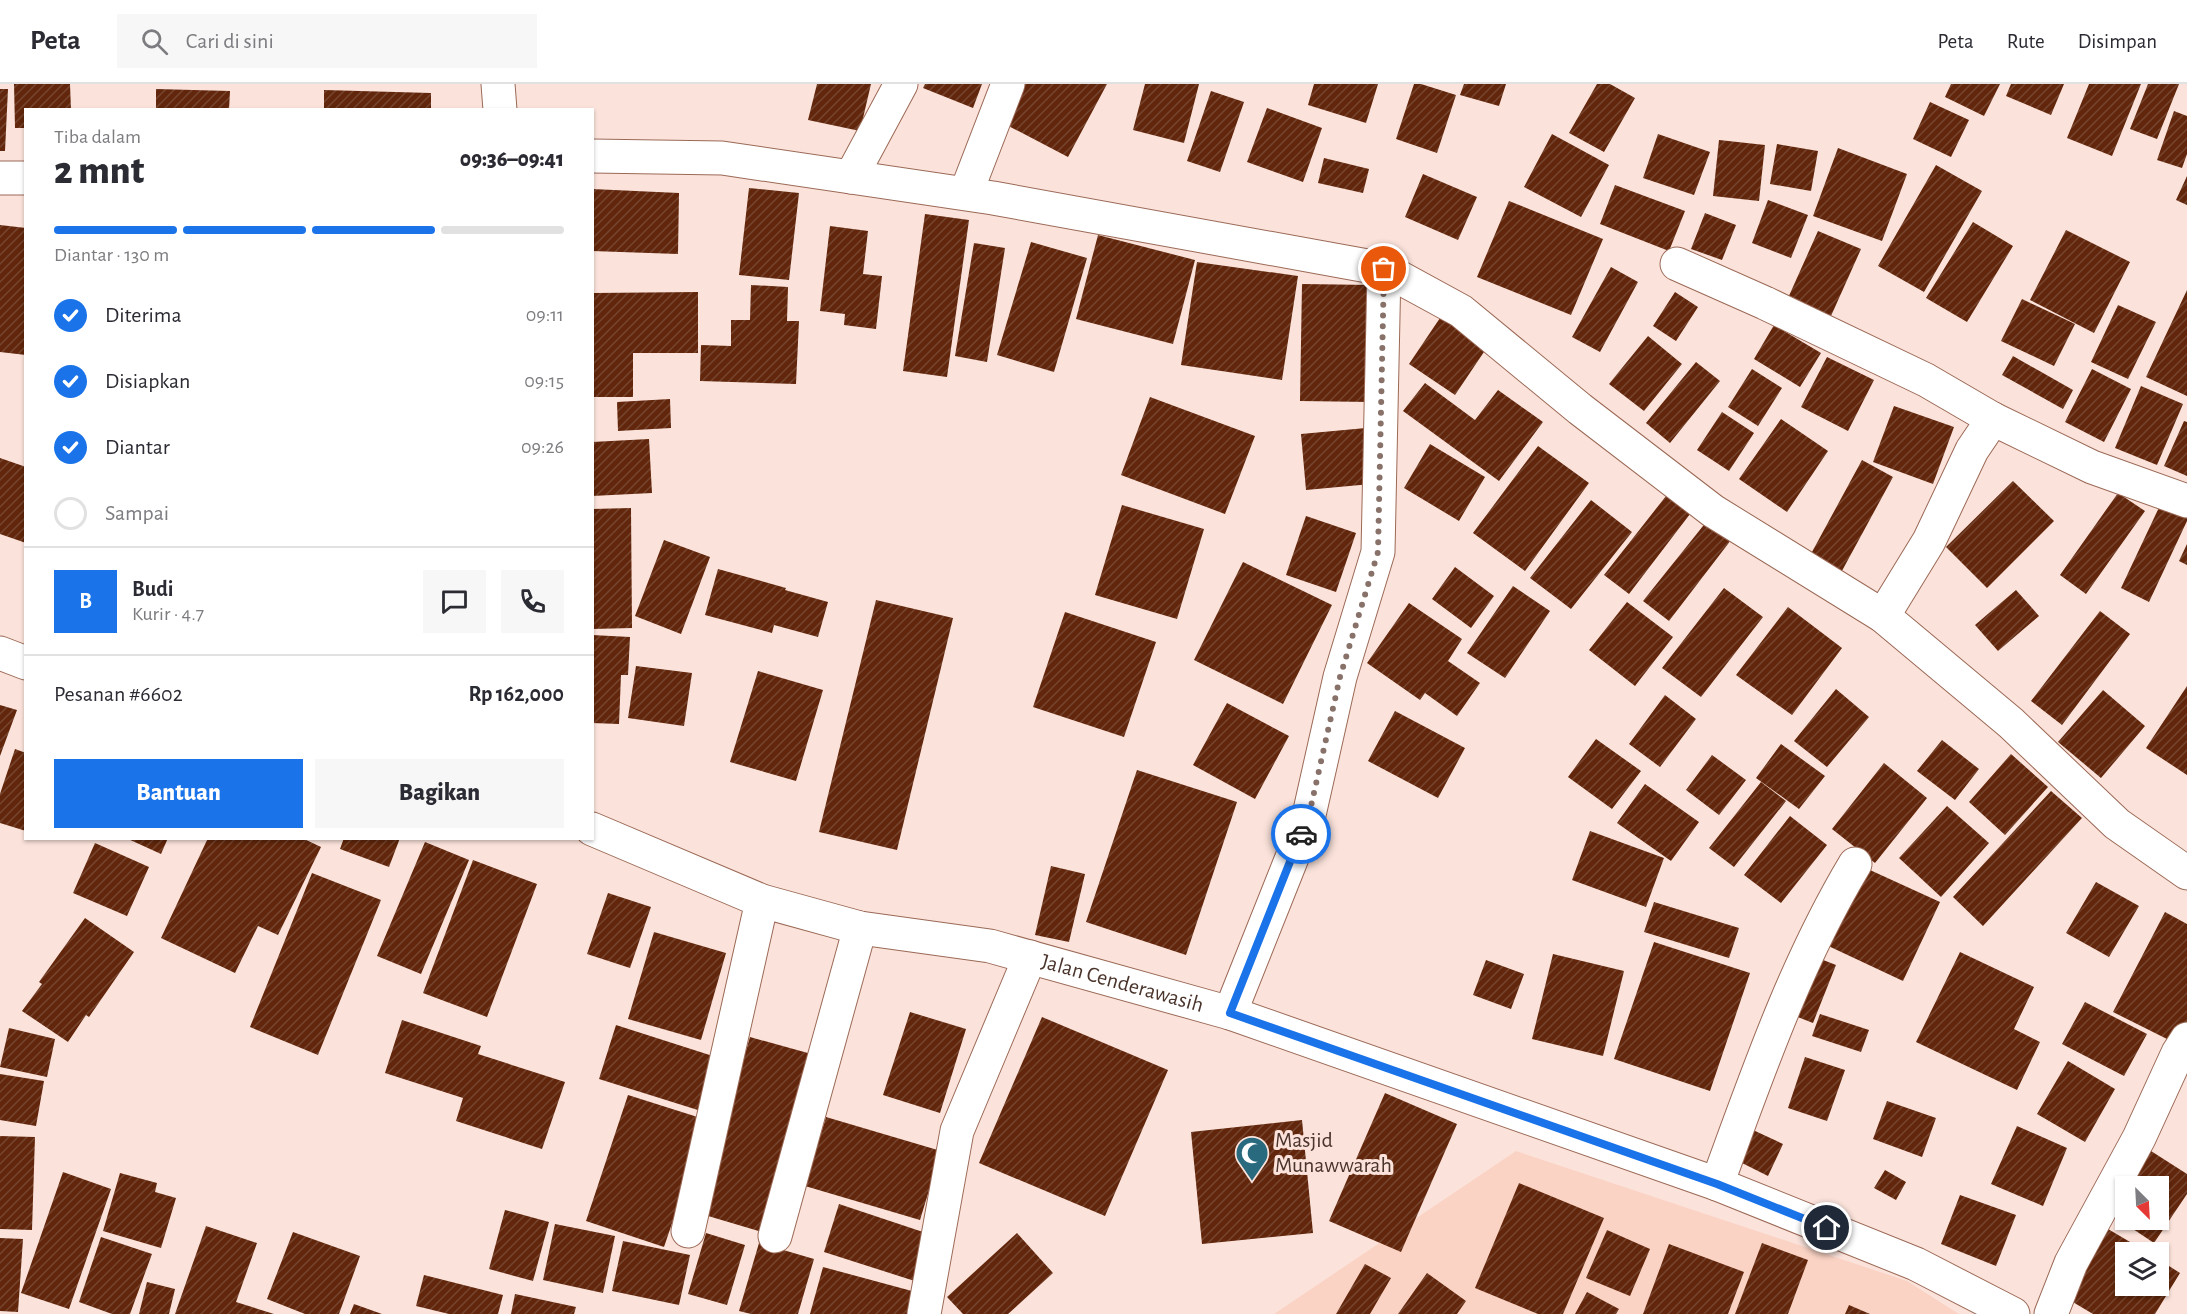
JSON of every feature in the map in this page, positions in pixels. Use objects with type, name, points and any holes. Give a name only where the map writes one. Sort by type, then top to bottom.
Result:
[{"type":"street","points":[[498,84],[500,108]]},
{"type":"street","points":[[851,177],[901,84]]},
{"type":"street","points":[[966,194],[1008,84]]},
{"type":"street","points":[[594,156],[722,158],[966,194],[1384,269],[1461,311],[1581,410],[1713,511],[1883,616],[2011,723],[2117,824],[2187,873]]},
{"type":"street","points":[[0,178],[24,178]]},
{"type":"street","points":[[1677,264],[1766,303],[1926,381],[1993,419],[2092,467],[2187,501]]},
{"type":"street","points":[[1230,1013],[1309,815],[1340,677],[1378,552],[1384,269]]},
{"type":"street","points":[[1883,616],[1929,541],[1972,450],[1993,419]]},
{"type":"street","points":[[0,653],[24,662]]},
{"type":"street","name":"Jalan Cenderawasih","points":[[594,831],[762,901],[860,928],[990,946],[1230,1013],[1717,1184],[1916,1264],[2013,1314]]},
{"type":"street","points":[[1717,1184],[1786,999],[1838,892],[1855,864]]},
{"type":"street","points":[[688,1231],[762,901]]},
{"type":"street","points":[[775,1236],[860,928]]},
{"type":"street","points":[[924,1314],[957,1131],[1030,957]]},
{"type":"street","points":[[2051,1314],[2071,1263],[2139,1138],[2178,1053],[2187,1039]]},
{"type":"shaded area","points":[[1516,1151],[1907,1281],[1959,1314],[1274,1314]]},
{"type":"building","points":[[14,84],[70,84],[71,108],[24,108],[24,128],[15,128]]},
{"type":"building","points":[[817,84],[871,84],[860,131],[808,120]]},
{"type":"building","points":[[925,84],[982,84],[973,108],[923,88]]},
{"type":"building","points":[[1021,84],[1107,84],[1068,157],[1001,122]]},
{"type":"building","points":[[1145,84],[1199,84],[1184,143],[1133,130]]},
{"type":"building","points":[[1314,84],[1378,84],[1366,123],[1308,105]]},
{"type":"building","points":[[1414,84],[1456,95],[1437,153],[1396,139]]},
{"type":"building","points":[[1464,84],[1506,84],[1499,106],[1460,95]]},
{"type":"building","points":[[1597,84],[1610,84],[1635,98],[1604,152],[1569,133]]},
{"type":"building","points":[[1951,84],[2000,84],[1984,116],[1945,97]]},
{"type":"building","points":[[2011,84],[2064,84],[2051,115],[2006,96]]},
{"type":"building","points":[[2089,84],[2141,84],[2112,156],[2067,138]]},
{"type":"building","points":[[2148,84],[2179,84],[2157,139],[2130,129]]},
{"type":"building","points":[[0,89],[8,89],[5,151],[0,151]]},
{"type":"building","points":[[156,89],[230,91],[229,108],[156,108]]},
{"type":"building","points":[[324,90],[431,93],[431,108],[324,108]]},
{"type":"building","points":[[1211,91],[1244,102],[1220,172],[1187,161]]},
{"type":"building","points":[[1930,102],[1969,120],[1951,157],[1913,139]]},
{"type":"building","points":[[1267,108],[1322,128],[1303,182],[1247,162]]},
{"type":"building","points":[[2174,111],[2187,116],[2187,154],[2182,168],[2157,160]]},
{"type":"building","points":[[1552,134],[1609,165],[1581,217],[1524,187]]},
{"type":"building","points":[[1658,134],[1710,152],[1694,195],[1643,178]]},
{"type":"building","points":[[1719,140],[1765,145],[1759,201],[1713,196]]},
{"type":"building","points":[[1777,144],[1818,151],[1811,191],[1770,184]]},
{"type":"building","points":[[1838,148],[1907,174],[1882,241],[1813,216]]},
{"type":"building","points":[[1324,158],[1369,169],[1363,193],[1318,183]]},
{"type":"building","points":[[1936,165],[1982,191],[1924,292],[1878,266]]},
{"type":"building","points":[[1423,174],[1477,197],[1458,240],[1405,217]]},
{"type":"building","points":[[2187,176],[2187,205],[2176,200]]},
{"type":"building","points":[[1615,185],[1685,211],[1669,251],[1600,224]]},
{"type":"building","points":[[749,188],[799,193],[789,280],[739,275]]},
{"type":"building","points":[[594,189],[679,193],[678,254],[594,251]]},
{"type":"building","points":[[1768,200],[1808,215],[1791,258],[1752,243]]},
{"type":"building","points":[[1509,201],[1603,239],[1571,315],[1477,277]]},
{"type":"building","points":[[1705,213],[1736,225],[1722,260],[1691,249]]},
{"type":"building","points":[[925,214],[969,220],[947,377],[903,371]]},
{"type":"building","points":[[1973,222],[2013,246],[1967,322],[1926,298]]},
{"type":"building","points":[[0,225],[24,228],[24,355],[0,352]]},
{"type":"building","points":[[830,226],[868,231],[863,274],[882,276],[876,329],[844,325],[845,314],[820,311]]},
{"type":"building","points":[[2066,230],[2130,262],[2094,333],[2030,300]]},
{"type":"building","points":[[1818,231],[1861,249],[1831,316],[1788,298]]},
{"type":"building","points":[[1098,235],[1195,260],[1173,344],[1076,319]]},
{"type":"building","points":[[1031,242],[1087,258],[1054,372],[997,355]]},
{"type":"building","points":[[974,243],[1005,248],[987,362],[955,356]]},
{"type":"building","points":[[1197,262],[1298,276],[1282,380],[1181,365]]},
{"type":"building","points":[[1611,267],[1638,282],[1600,352],[1572,337]]},
{"type":"building","points":[[1302,284],[1372,285],[1370,402],[1300,401]]},
{"type":"building","points":[[751,285],[788,287],[787,321],[799,321],[796,384],[700,381],[701,345],[731,346],[731,320],[750,320]]},
{"type":"building","points":[[2187,290],[2187,396],[2146,377]]},
{"type":"building","points":[[698,292],[698,353],[633,353],[633,397],[594,397],[594,293]]},
{"type":"building","points":[[1675,292],[1698,307],[1676,341],[1653,326]]},
{"type":"building","points":[[2022,299],[2075,324],[2054,366],[2001,341]]},
{"type":"building","points":[[2118,305],[2156,322],[2128,379],[2091,362]]},
{"type":"building","points":[[1442,315],[1488,346],[1455,395],[1409,364]]},
{"type":"building","points":[[1774,325],[1821,353],[1800,387],[1754,359]]},
{"type":"building","points":[[1648,336],[1682,364],[1644,411],[1609,384]]},
{"type":"building","points":[[2013,356],[2073,390],[2063,409],[2002,375]]},
{"type":"building","points":[[1827,357],[1874,380],[1848,431],[1801,407]]},
{"type":"building","points":[[1696,362],[1720,381],[1670,443],[1646,423]]},
{"type":"building","points":[[1752,369],[1782,388],[1758,426],[1728,407]]},
{"type":"building","points":[[2092,369],[2131,389],[2104,442],[2065,422]]},
{"type":"building","points":[[1425,383],[1475,420],[1498,390],[1543,422],[1499,481],[1403,411]]},
{"type":"building","points":[[2141,386],[2183,404],[2157,465],[2115,448]]},
{"type":"building","points":[[1150,397],[1255,436],[1225,514],[1121,475]]},
{"type":"building","points":[[670,399],[671,428],[618,431],[617,402]]},
{"type":"building","points":[[1894,406],[1954,427],[1933,484],[1873,462]]},
{"type":"building","points":[[1722,412],[1754,433],[1729,471],[1697,450]]},
{"type":"building","points":[[1781,419],[1828,451],[1787,512],[1739,479]]},
{"type":"building","points":[[2184,421],[2187,422],[2187,476],[2164,466]]},
{"type":"building","points":[[1366,428],[1371,484],[1306,490],[1301,434]]},
{"type":"building","points":[[649,439],[652,493],[594,496],[594,442]]},
{"type":"building","points":[[1430,444],[1485,477],[1459,521],[1404,488]]},
{"type":"building","points":[[1538,446],[1589,483],[1525,571],[1473,533]]},
{"type":"building","points":[[0,458],[24,466],[24,542],[0,534]]},
{"type":"building","points":[[1862,460],[1893,477],[1837,580],[1806,563]]},
{"type":"building","points":[[2013,481],[2054,521],[1987,588],[1946,547]]},
{"type":"building","points":[[2118,493],[2145,511],[2086,594],[2060,575]]},
{"type":"building","points":[[1666,496],[1690,514],[1629,594],[1604,575]]},
{"type":"building","points":[[2163,499],[2187,510],[2187,521],[2149,602],[2121,588]]},
{"type":"building","points":[[1591,500],[1632,532],[1571,609],[1530,578]]},
{"type":"building","points":[[1122,505],[1204,529],[1177,619],[1095,595]]},
{"type":"building","points":[[631,508],[632,628],[594,629],[594,509]]},
{"type":"building","points":[[1306,516],[1356,533],[1336,592],[1286,575]]},
{"type":"building","points":[[1707,521],[1731,540],[1669,621],[1643,601]]},
{"type":"building","points":[[664,540],[710,557],[681,634],[635,616]]},
{"type":"building","points":[[2187,544],[2187,565],[2179,561]]},
{"type":"building","points":[[1243,562],[1332,605],[1283,704],[1194,660]]},
{"type":"building","points":[[1455,567],[1494,596],[1471,628],[1432,599]]},
{"type":"building","points":[[718,569],[828,602],[818,637],[774,625],[772,633],[705,615]]},
{"type":"building","points":[[1513,586],[1550,611],[1505,678],[1467,653]]},
{"type":"building","points":[[1724,588],[1763,617],[1701,697],[1662,668]]},
{"type":"building","points":[[2016,590],[2039,616],[1998,651],[1975,625]]},
{"type":"building","points":[[876,600],[953,618],[897,850],[819,832]]},
{"type":"building","points":[[1627,602],[1673,637],[1635,686],[1589,650]]},
{"type":"building","points":[[1409,603],[1462,639],[1448,661],[1480,683],[1457,716],[1425,693],[1420,700],[1367,663]]},
{"type":"building","points":[[1788,607],[1842,648],[1792,715],[1736,675]]},
{"type":"building","points":[[2100,611],[2130,634],[2062,725],[2031,701]]},
{"type":"building","points":[[1065,612],[1156,642],[1124,737],[1033,707]]},
{"type":"building","points":[[594,635],[630,637],[628,675],[621,675],[619,724],[594,723]]},
{"type":"building","points":[[636,666],[692,673],[684,726],[628,718]]},
{"type":"building","points":[[758,671],[823,690],[796,781],[730,762]]},
{"type":"building","points":[[2187,686],[2187,775],[2146,748]]},
{"type":"building","points":[[1836,689],[1869,717],[1827,767],[1794,741]]},
{"type":"building","points":[[2103,690],[2145,726],[2101,778],[2058,742]]},
{"type":"building","points":[[1665,695],[1696,719],[1660,767],[1629,744]]},
{"type":"building","points":[[1227,703],[1289,736],[1255,799],[1193,765]]},
{"type":"building","points":[[0,705],[17,710],[0,756]]},
{"type":"building","points":[[1395,711],[1465,748],[1438,798],[1368,761]]},
{"type":"building","points":[[1596,739],[1641,771],[1612,809],[1568,777]]},
{"type":"building","points":[[1942,740],[1979,769],[1955,800],[1917,771]]},
{"type":"building","points":[[1781,744],[1825,776],[1799,809],[1756,778]]},
{"type":"building","points":[[15,749],[24,752],[24,830],[0,823],[0,794]]},
{"type":"building","points":[[2011,754],[2048,787],[2005,835],[1969,802]]},
{"type":"building","points":[[1712,755],[1746,780],[1719,815],[1686,790]]},
{"type":"building","points":[[1884,763],[1927,798],[1875,863],[1832,829]]},
{"type":"building","points":[[1137,770],[1237,802],[1186,955],[1086,922]]},
{"type":"building","points":[[1761,782],[1786,801],[1734,867],[1709,848]]},
{"type":"building","points":[[1645,784],[1699,822],[1671,861],[1617,823]]},
{"type":"building","points":[[2051,791],[2082,818],[1983,926],[1953,897]]},
{"type":"building","points":[[1947,806],[1989,843],[1941,897],[1899,858]]},
{"type":"building","points":[[1790,816],[1827,845],[1781,903],[1744,875]]},
{"type":"building","points":[[1590,831],[1664,858],[1646,907],[1572,880]]},
{"type":"building","points":[[130,840],[167,840],[161,854]]},
{"type":"building","points":[[207,840],[306,840],[321,847],[278,935],[258,926],[235,973],[161,938]]},
{"type":"building","points":[[343,840],[399,840],[389,867],[340,849]]},
{"type":"building","points":[[425,842],[469,860],[421,974],[377,956]]},
{"type":"building","points":[[95,843],[149,867],[127,916],[73,893]]},
{"type":"building","points":[[473,860],[537,884],[487,1017],[423,993]]},
{"type":"building","points":[[1859,865],[1940,902],[1903,981],[1822,943]]},
{"type":"building","points":[[1051,866],[1085,874],[1069,942],[1035,935]]},
{"type":"building","points":[[312,873],[381,900],[318,1055],[250,1027]]},
{"type":"building","points":[[2096,882],[2139,906],[2109,957],[2066,933]]},
{"type":"building","points":[[608,893],[651,907],[630,968],[587,954]]},
{"type":"building","points":[[1654,902],[1739,928],[1729,958],[1644,932]]},
{"type":"building","points":[[2165,912],[2187,924],[2187,1034],[2181,1046],[2113,1012]]},
{"type":"building","points":[[85,918],[134,952],[89,1017],[86,1015],[68,1042],[22,1011],[42,984],[39,982]]},
{"type":"building","points":[[654,932],[726,953],[701,1040],[628,1019]]},
{"type":"building","points":[[1654,942],[1750,973],[1710,1091],[1614,1059]]},
{"type":"building","points":[[1960,952],[2034,987],[2014,1029],[2040,1042],[2017,1090],[1916,1042]]},
{"type":"building","points":[[1553,954],[1624,971],[1603,1056],[1532,1039]]},
{"type":"building","points":[[1813,956],[1836,965],[1813,1023],[1790,1014]]},
{"type":"building","points":[[1486,960],[1524,974],[1511,1009],[1473,995]]},
{"type":"building","points":[[2085,1002],[2147,1034],[2124,1076],[2062,1044]]},
{"type":"building","points":[[910,1012],[966,1029],[940,1113],[883,1095]]},
{"type":"building","points":[[1820,1014],[1869,1030],[1861,1052],[1812,1036]]},
{"type":"building","points":[[1042,1017],[1168,1070],[1105,1216],[979,1163]]},
{"type":"building","points":[[402,1020],[481,1046],[478,1054],[565,1082],[542,1149],[456,1121],[463,1098],[385,1073]]},
{"type":"building","points":[[616,1025],[719,1058],[701,1111],[599,1079]]},
{"type":"building","points":[[9,1028],[55,1039],[47,1077],[0,1067]]},
{"type":"building","points":[[750,1037],[815,1055],[762,1232],[698,1213]]},
{"type":"building","points":[[1805,1057],[1845,1070],[1827,1121],[1788,1108]]},
{"type":"building","points":[[2068,1061],[2115,1089],[2085,1142],[2037,1114]]},
{"type":"building","points":[[0,1074],[44,1081],[36,1126],[0,1120]]},
{"type":"building","points":[[1385,1093],[1457,1124],[1401,1252],[1329,1221]]},
{"type":"building","points":[[628,1095],[707,1120],[664,1247],[586,1221]]},
{"type":"building","points":[[1887,1101],[1936,1118],[1922,1157],[1873,1139]]},
{"type":"building","points":[[826,1117],[941,1151],[920,1220],[805,1186]]},
{"type":"building","name":"Masjid Munawwarah","points":[[1302,1120],[1313,1233],[1202,1244],[1191,1132]]},
{"type":"building","points":[[2017,1126],[2067,1148],[2043,1206],[1991,1184]]},
{"type":"building","points":[[1753,1130],[1783,1144],[1768,1176],[1738,1161]]},
{"type":"building","points":[[0,1136],[35,1137],[32,1230],[0,1229]]},
{"type":"building","points":[[2151,1151],[2187,1174],[2187,1194],[2169,1221],[2169,1176],[2134,1176]]},
{"type":"building","points":[[1885,1170],[1906,1182],[1896,1200],[1874,1188]]},
{"type":"building","points":[[63,1172],[111,1189],[69,1309],[21,1293]]},
{"type":"building","points":[[120,1173],[157,1183],[155,1192],[176,1198],[161,1248],[103,1231]]},
{"type":"building","points":[[1519,1183],[1604,1218],[1563,1314],[1538,1314],[1475,1288]]},
{"type":"building","points":[[1960,1195],[2016,1215],[1996,1266],[1941,1244]]},
{"type":"building","points":[[839,1204],[932,1235],[924,1284],[824,1252]]},
{"type":"building","points":[[2115,1204],[2115,1217],[2109,1213]]},
{"type":"building","points":[[505,1210],[549,1222],[533,1281],[489,1269]]},
{"type":"building","points":[[555,1224],[615,1236],[603,1293],[543,1280]]},
{"type":"building","points":[[206,1226],[257,1243],[236,1302],[274,1314],[175,1314]]},
{"type":"building","points":[[2103,1226],[2130,1242],[2115,1242],[2115,1296],[2166,1296],[2155,1314],[2093,1314],[2061,1295]]},
{"type":"building","points":[[1607,1230],[1650,1249],[1630,1296],[1586,1278]]},
{"type":"building","points":[[2134,1230],[2163,1230],[2152,1242]]},
{"type":"building","points":[[293,1232],[360,1256],[339,1314],[305,1314],[267,1299]]},
{"type":"building","points":[[706,1233],[745,1245],[727,1305],[688,1294]]},
{"type":"building","points":[[1017,1233],[1053,1273],[1008,1314],[963,1314],[947,1297]]},
{"type":"building","points":[[101,1237],[152,1254],[130,1314],[112,1314],[79,1302]]},
{"type":"building","points":[[0,1238],[23,1239],[18,1312],[0,1311]]},
{"type":"building","points":[[623,1241],[690,1255],[679,1305],[612,1291]]},
{"type":"building","points":[[759,1243],[814,1259],[798,1314],[751,1314],[739,1311]]},
{"type":"building","points":[[1762,1243],[1808,1260],[1788,1314],[1735,1314]]},
{"type":"building","points":[[1669,1244],[1744,1272],[1728,1314],[1643,1314]]},
{"type":"building","points":[[1365,1264],[1391,1278],[1370,1314],[1336,1314]]},
{"type":"building","points":[[2169,1266],[2180,1273],[2169,1291]]},
{"type":"building","points":[[823,1267],[923,1294],[917,1314],[810,1314]]},
{"type":"building","points":[[1427,1273],[1466,1301],[1457,1314],[1398,1314]]},
{"type":"building","points":[[424,1275],[503,1295],[498,1314],[449,1314],[416,1306]]},
{"type":"building","points":[[147,1282],[175,1289],[169,1314],[139,1314]]},
{"type":"building","points":[[1587,1292],[1619,1309],[1616,1314],[1575,1314]]},
{"type":"building","points":[[515,1294],[576,1307],[574,1314],[511,1314]]},
{"type":"building","points":[[354,1304],[382,1314],[350,1314]]},
{"type":"building","points":[[1849,1305],[1870,1314],[1845,1314]]},
{"type":"way so far","points":[[1301,834],[1309,815],[1340,677],[1378,552],[1384,269]]},
{"type":"place","name":"Masjid Munawwarah","points":[[1252,1182]]},
{"type":"route","points":[[1301,834],[1230,1013],[1717,1184],[1827,1228]]}]
